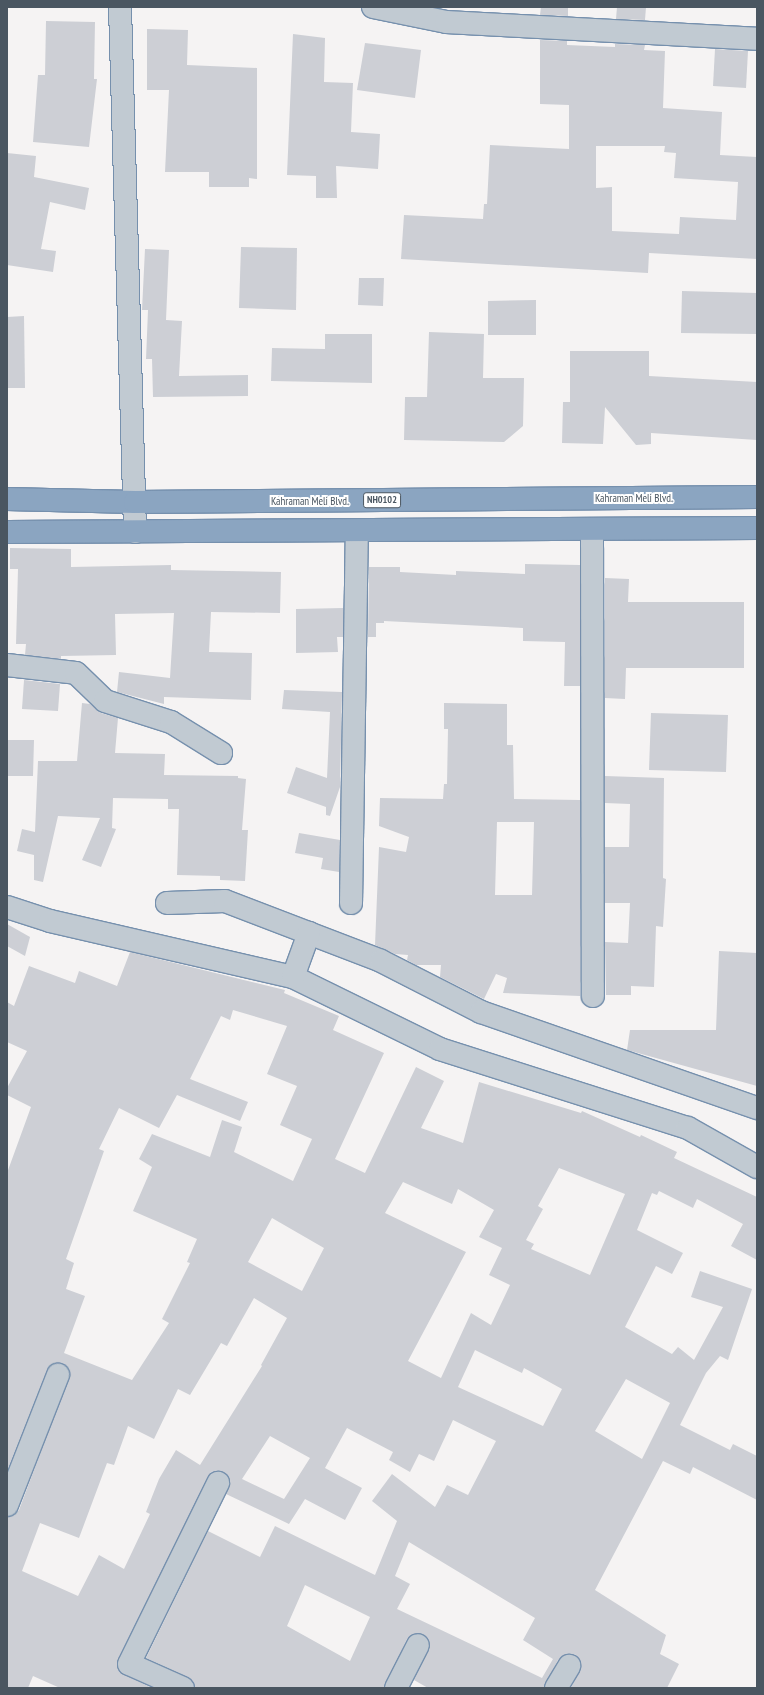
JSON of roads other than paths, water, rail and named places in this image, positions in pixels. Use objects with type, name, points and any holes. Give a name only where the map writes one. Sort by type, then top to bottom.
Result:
[{"type":"highway","name":"Kahraman Meli Blvd.","points":[[7,499],[135,502],[757,497]]},
{"type":"highway","points":[[7,532],[757,528]]},
{"type":"street","points":[[120,7],[135,532]]},
{"type":"street","points":[[373,7],[446,22],[757,39]]},
{"type":"street","points":[[592,529],[593,996]]},
{"type":"street","points":[[352,904],[357,531]]},
{"type":"street","points":[[7,665],[76,673],[105,701],[171,722],[221,753]]},
{"type":"street","points":[[167,903],[225,901],[381,962],[481,1012],[757,1108]]},
{"type":"street","points":[[7,907],[50,921],[293,977],[440,1049],[688,1128],[757,1166]]},
{"type":"street","points":[[293,977],[309,933]]},
{"type":"street","points":[[7,1506],[58,1375]]},
{"type":"street","points":[[183,1688],[129,1664],[218,1483]]},
{"type":"street","points":[[396,1688],[418,1645]]},
{"type":"street","points":[[556,1688],[569,1666]]}]
